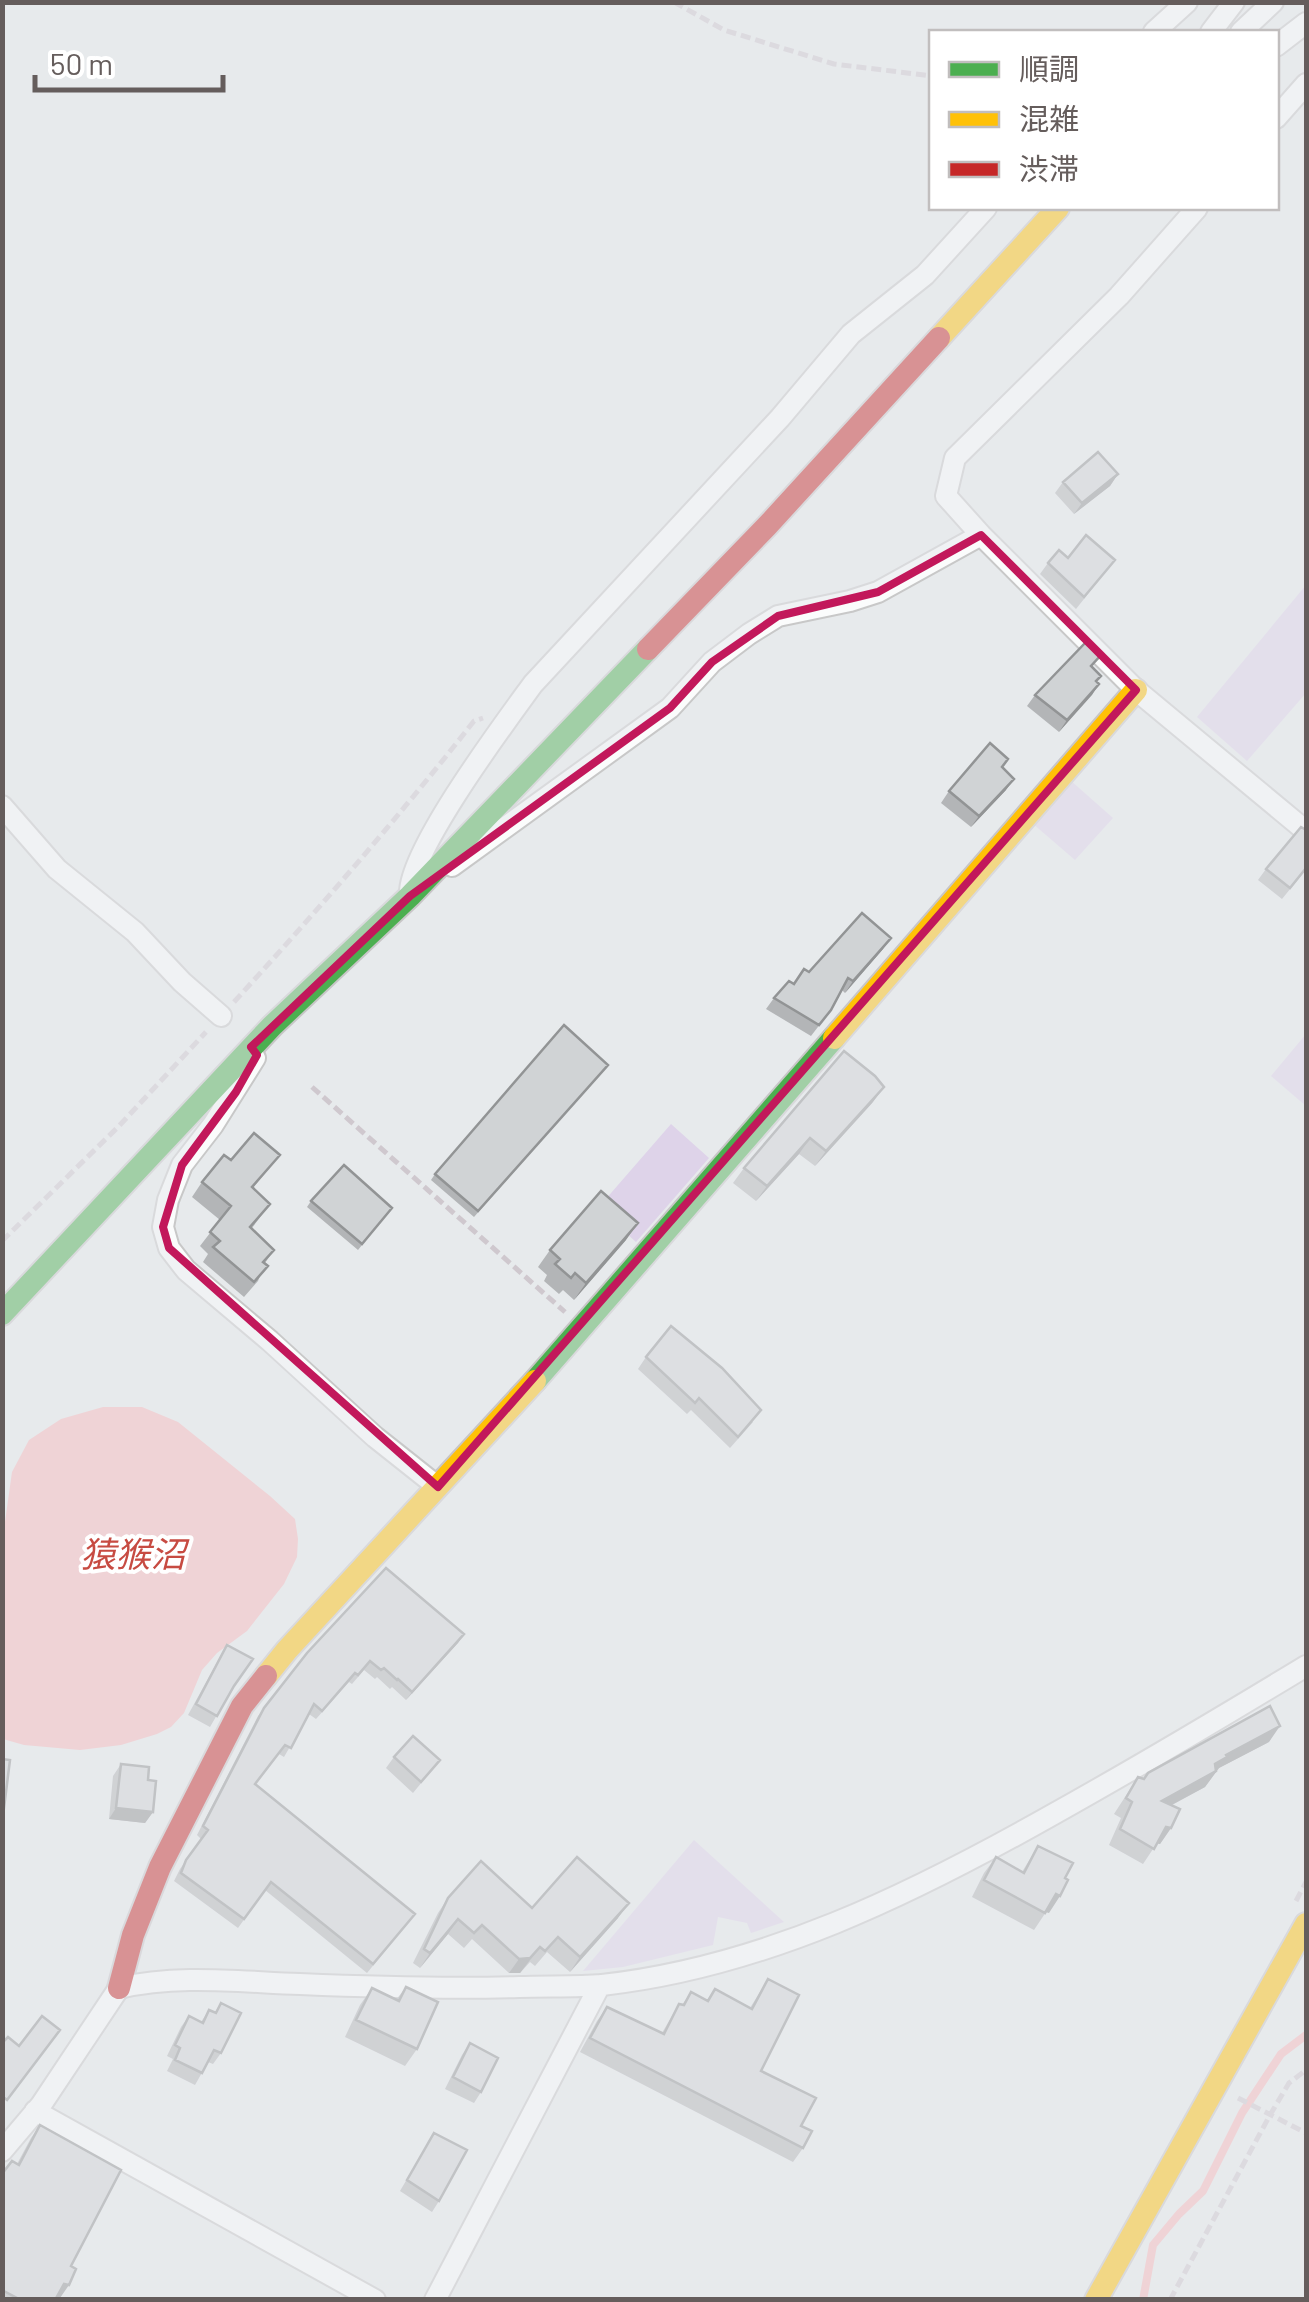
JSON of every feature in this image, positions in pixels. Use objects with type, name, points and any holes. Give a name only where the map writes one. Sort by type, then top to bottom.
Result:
[{"type":"street","points":[[1156,30],[1186,2]]},
{"type":"street","points":[[1213,30],[1234,2]]},
{"type":"street","points":[[1244,30],[1273,2]]},
{"type":"street","points":[[1279,44],[1306,23]]},
{"type":"street","points":[[1279,115],[1306,84]]},
{"type":"street","points":[[410,896],[410,880],[432,835],[504,723],[534,684],[754,447],[851,334],[925,274],[984,210]]},
{"type":"street","points":[[2,1314],[251,1048],[410,896],[768,526],[1056,210]]},
{"type":"street","points":[[1195,210],[1118,296],[956,458],[946,496],[1136,690],[1306,831]]},
{"type":"street","points":[[410,896],[670,708],[712,662],[763,624],[778,616],[878,592],[980,535]]},
{"type":"street","points":[[2,2151],[35,2111],[119,1988],[133,1935],[160,1867],[242,1706],[287,1650],[582,1328],[1136,690]]},
{"type":"street","points":[[2,806],[57,869],[135,932],[221,1016]]},
{"type":"street","points":[[251,1048],[257,1055],[182,1166],[168,1200],[163,1226],[169,1248],[186,1270],[375,1438],[438,1487]]},
{"type":"street","points":[[119,1988],[143,1982],[192,1980],[483,1988],[600,1985],[731,1960],[818,1930],[993,1848],[1306,1666]]},
{"type":"street","points":[[1096,2300],[1306,1924]]},
{"type":"street","points":[[435,2300],[600,1985]]},
{"type":"street","points":[[35,2111],[374,2300]]},
{"type":"path","points":[[674,2],[724,30],[834,64],[929,76]]},
{"type":"path","points":[[2,1241],[120,1126],[221,1016],[316,910],[474,721],[490,716],[504,723]]},
{"type":"path","points":[[312,1088],[582,1328]]},
{"type":"path","points":[[1170,2300],[1270,2115],[1289,2083],[1306,2070]]},
{"type":"path","points":[[1240,2099],[1306,2134]]},
{"type":"highlighted area","points":[[981,535],[1136,690],[438,1487],[169,1248],[163,1227],[182,1165],[236,1092],[257,1055],[251,1047],[410,896],[670,708],[712,662],[778,616],[878,592]]},
{"type":"shaded area","points":[[1306,585],[1306,693],[1247,761],[1197,717]]},
{"type":"shaded area","points":[[1070,780],[1113,818],[1075,860],[1032,823]]},
{"type":"shaded area","points":[[1306,1034],[1306,1106],[1271,1076]]},
{"type":"shaded area","points":[[671,1124],[709,1158],[636,1242],[598,1208]]},
{"type":"shaded area","points":[[694,1840],[784,1922],[751,1933],[747,1923],[718,1917],[713,1945],[623,1967],[583,1971]]},
{"type":"water","name":"猿猴沼","points":[[103,1407],[142,1407],[178,1422],[295,1519],[297,1557],[284,1584],[247,1631],[217,1653],[202,1670],[184,1713],[171,1727],[121,1745],[80,1750],[24,1745],[3,1739],[3,1536],[12,1472],[29,1440],[61,1419]]},
{"type":"building","points":[[1098,452],[1118,474],[1082,503],[1063,482]]},
{"type":"building","points":[[1086,535],[1115,560],[1084,597],[1048,563],[1059,550],[1068,558]]},
{"type":"building","points":[[1087,641],[1101,655],[1091,666],[1101,676],[1096,681],[1099,684],[1067,720],[1035,695]]},
{"type":"building","points":[[990,743],[1008,759],[1002,767],[1014,779],[979,816],[949,791]]},
{"type":"building","points":[[1301,827],[1306,830],[1306,868],[1290,888],[1266,869]]},
{"type":"building","points":[[862,913],[891,938],[853,981],[848,978],[819,1025],[774,998],[789,981],[794,984],[804,969],[809,972]]},
{"type":"building","points":[[564,1025],[608,1065],[478,1211],[435,1174]]},
{"type":"building","points":[[844,1051],[884,1087],[826,1151],[810,1138],[767,1186],[744,1168]]},
{"type":"building","points":[[254,1133],[280,1155],[252,1187],[270,1204],[250,1227],[274,1250],[263,1262],[268,1266],[254,1282],[213,1247],[220,1241],[210,1232],[231,1206],[202,1182],[224,1155],[231,1160]]},
{"type":"building","points":[[344,1165],[392,1208],[362,1244],[311,1201]]},
{"type":"building","points":[[601,1191],[638,1223],[586,1283],[575,1273],[571,1278],[555,1264],[560,1259],[550,1250]]},
{"type":"building","points":[[671,1326],[722,1368],[761,1410],[738,1437],[699,1398],[695,1403],[646,1357]]},
{"type":"building","points":[[386,1568],[464,1634],[412,1692],[370,1661],[322,1711],[314,1704],[291,1748],[285,1745],[255,1784],[415,1914],[373,1964],[271,1882],[244,1919],[181,1873],[208,1830],[203,1826],[264,1708],[307,1653]]},
{"type":"building","points":[[227,1645],[253,1659],[217,1716],[196,1704]]},
{"type":"building","points":[[1270,1706],[1280,1726],[1226,1755],[1215,1764],[1216,1771],[1162,1801],[1180,1809],[1154,1849],[1120,1829],[1132,1802],[1126,1798],[1138,1777],[1144,1779],[1148,1773]]},
{"type":"building","points":[[413,1736],[440,1760],[421,1782],[394,1757]]},
{"type":"building","points":[[2,1759],[10,1760],[2,1824]]},
{"type":"building","points":[[121,1764],[149,1767],[148,1780],[156,1781],[153,1812],[116,1808]]},
{"type":"building","points":[[1038,1846],[1073,1863],[1060,1896],[1056,1894],[1045,1913],[984,1880],[996,1857],[1024,1873]]},
{"type":"building","points":[[577,1857],[629,1903],[580,1957],[558,1937],[545,1951],[540,1947],[530,1958],[519,1959],[482,1925],[474,1933],[458,1919],[430,1953],[424,1949],[448,1898],[481,1861],[532,1908]]},
{"type":"building","points":[[768,1979],[799,1995],[761,2071],[816,2098],[801,2126],[812,2131],[803,2148],[590,2038],[607,2007],[664,2034],[679,2004],[684,2005],[691,1992],[708,2001],[715,1989],[752,2009]]},
{"type":"building","points":[[406,1987],[438,2002],[417,2049],[356,2020],[372,1988],[399,2001]]},
{"type":"building","points":[[221,2003],[241,2013],[221,2053],[214,2050],[202,2073],[175,2060],[180,2048],[175,2045],[189,2016],[203,2023],[209,2010],[216,2013]]},
{"type":"building","points":[[42,2016],[60,2030],[7,2100],[2,2096],[2,2043],[8,2037],[19,2046]]},
{"type":"building","points":[[470,2043],[498,2058],[481,2092],[453,2077]]},
{"type":"building","points":[[40,2125],[121,2170],[71,2266],[76,2269],[69,2285],[64,2284],[55,2300],[21,2300],[2,2290],[2,2174],[12,2161],[19,2165]]},
{"type":"building","points":[[434,2133],[467,2150],[439,2201],[407,2180]]},
{"type":"waterway","points":[[1143,2300],[1153,2245],[1203,2191],[1242,2113],[1281,2054],[1306,2035]]},
{"type":"traffic: fast","points":[[2,1314],[272,1026],[410,896],[648,649]]},
{"type":"traffic: fast","points":[[535,1381],[834,1038]]},
{"type":"traffic: slow","points":[[939,338],[1056,210]]},
{"type":"traffic: slow","points":[[834,1038],[1136,690]]},
{"type":"traffic: slow","points":[[266,1676],[535,1381]]},
{"type":"traffic: slow","points":[[1096,2300],[1306,1924]]},
{"type":"traffic: jam","points":[[648,649],[939,338]]},
{"type":"traffic: jam","points":[[119,1988],[133,1935],[160,1867],[242,1706],[266,1676]]}]
